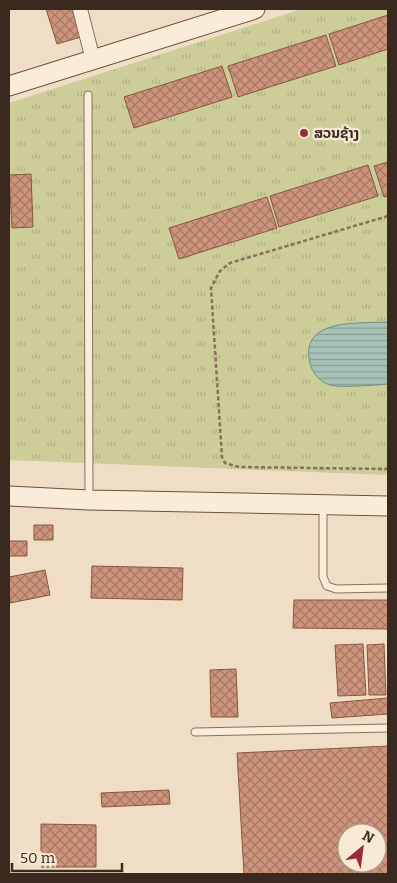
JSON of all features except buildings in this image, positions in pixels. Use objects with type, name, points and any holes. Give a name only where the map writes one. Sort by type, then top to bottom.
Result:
[{"type":"street","points":[[80,9],[93,60]]},
{"type":"street","points":[[9,86],[93,60],[223,14],[255,9]]},
{"type":"street","points":[[9,496],[89,500],[388,506]]},
{"type":"lane","points":[[88,95],[89,500]]},
{"type":"lane","points":[[323,505],[323,577],[327,586],[336,589],[388,588]]},
{"type":"lane","points":[[195,732],[388,728]]},
{"type":"path","points":[[388,216],[230,263],[220,272],[211,288],[222,457],[225,463],[240,467],[388,468]]},
{"type":"green space","points":[[302,9],[388,9],[388,475],[9,460],[9,103]]},
{"type":"shaded area","points":[[388,322],[388,384],[335,386],[323,382],[315,374],[310,363],[309,348],[314,337],[322,330],[348,324]]},
{"type":"place","name":"ສວນຊ້າງ","points":[[304,133]]}]
